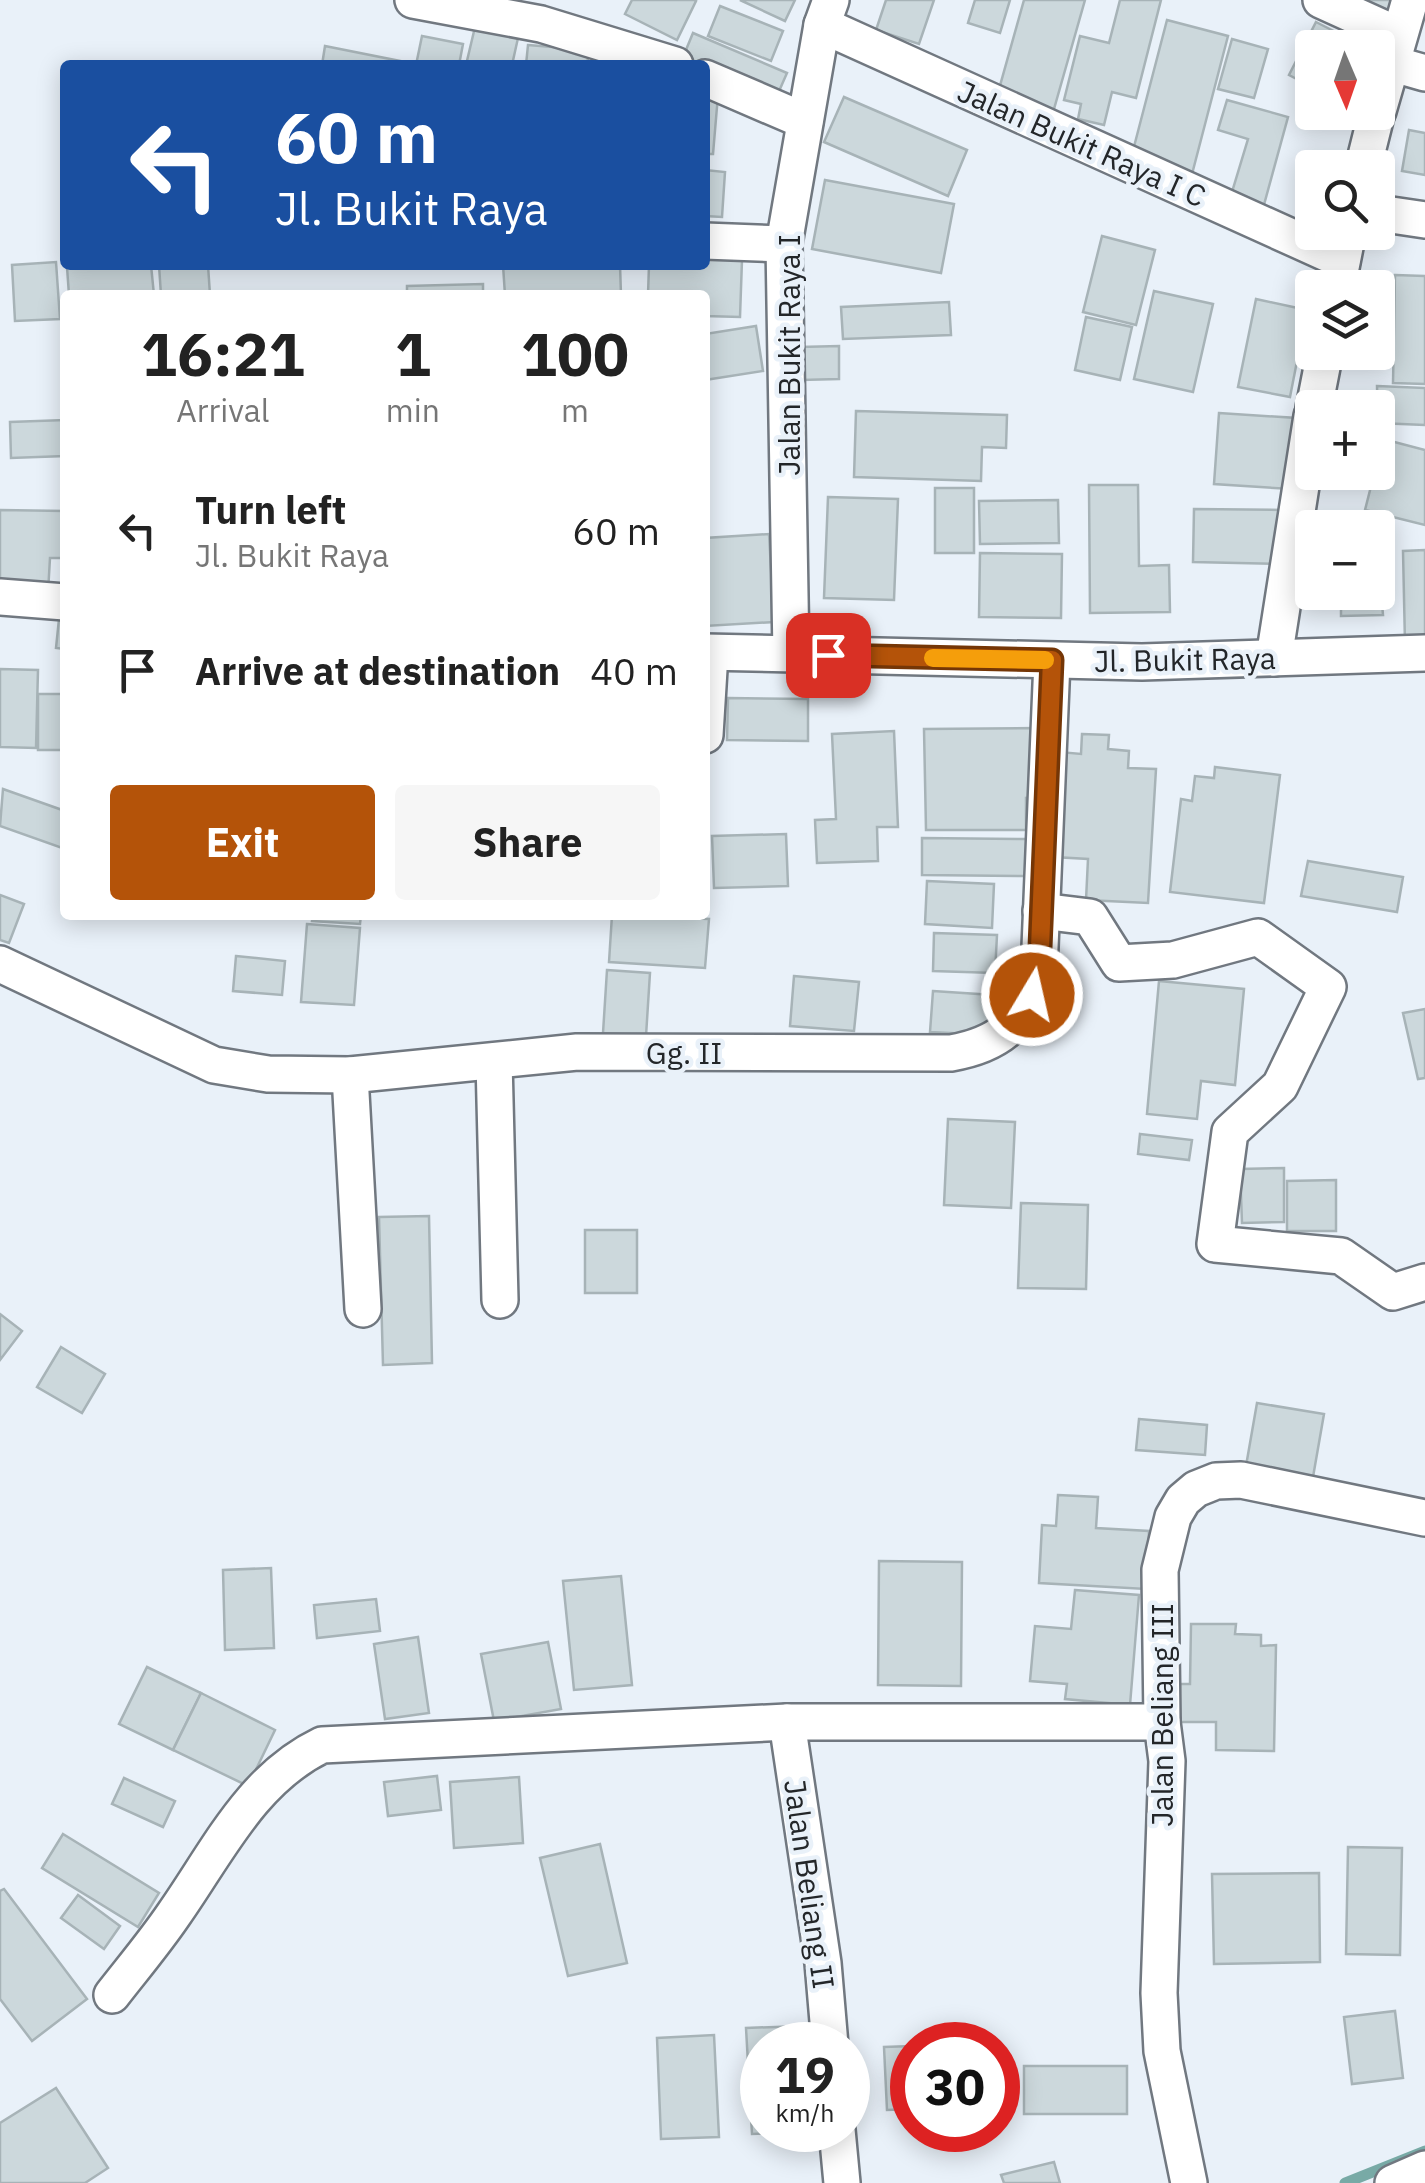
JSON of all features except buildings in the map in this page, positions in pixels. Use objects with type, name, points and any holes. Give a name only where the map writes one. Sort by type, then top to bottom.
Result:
[{"type":"street","points":[[414,0],[542,24],[664,60]]},
{"type":"street","points":[[1321,0],[1366,30]]},
{"type":"street","points":[[1395,46],[1410,0]]},
{"type":"street","name":"Jalan Bukit Raya I","points":[[791,654],[784,244],[826,13]]},
{"type":"street","name":"Jalan Bukit Raya I C","points":[[826,13],[1342,260]]},
{"type":"street","points":[[1395,50],[1425,74]]},
{"type":"street","points":[[710,80],[805,120]]},
{"type":"street","points":[[1395,215],[1425,220]]},
{"type":"street","points":[[710,242],[784,244]]},
{"type":"street","points":[[1274,658],[1300,490]]},
{"type":"street","points":[[0,597],[60,602]]},
{"type":"street","name":"Jl. Bukit Raya","points":[[710,652],[1052,660],[1425,654]]},
{"type":"street","name":"Gg. II","points":[[0,964],[214,1065],[268,1074],[350,1076],[577,1052],[972,1050],[1010,1031],[1023,1016],[1039,971],[1052,660]]},
{"type":"street","points":[[1042,911],[1090,917],[1119,963],[1173,960],[1258,937],[1328,986],[1280,1086],[1230,1132],[1215,1244],[1341,1256],[1394,1292],[1425,1282]]},
{"type":"street","points":[[494,1061],[500,1300]]},
{"type":"street","points":[[350,1076],[363,1309]]},
{"type":"street","name":"Jalan Beliang III","points":[[1189,2183],[1162,2051],[1159,1936],[1167,1762],[1162,1722],[1160,1570],[1173,1517],[1196,1488],[1216,1481],[1241,1480],[1425,1518]]},
{"type":"street","points":[[112,1995],[174,1914],[234,1821],[280,1772],[322,1745],[787,1722],[1162,1722]]},
{"type":"street","name":"Jalan Beliang II","points":[[787,1722],[823,1963],[828,2022]]},
{"type":"street","points":[[839,2152],[842,2183]]},
{"type":"street","points":[[1393,2183],[1425,2169]]},
{"type":"waterway","points":[[1345,2183],[1425,2151]]},
{"type":"slow traffic","points":[[933,658],[1045,660]]},
{"type":"route","points":[[828,655],[1052,660],[1039,971],[1032,995]]}]
